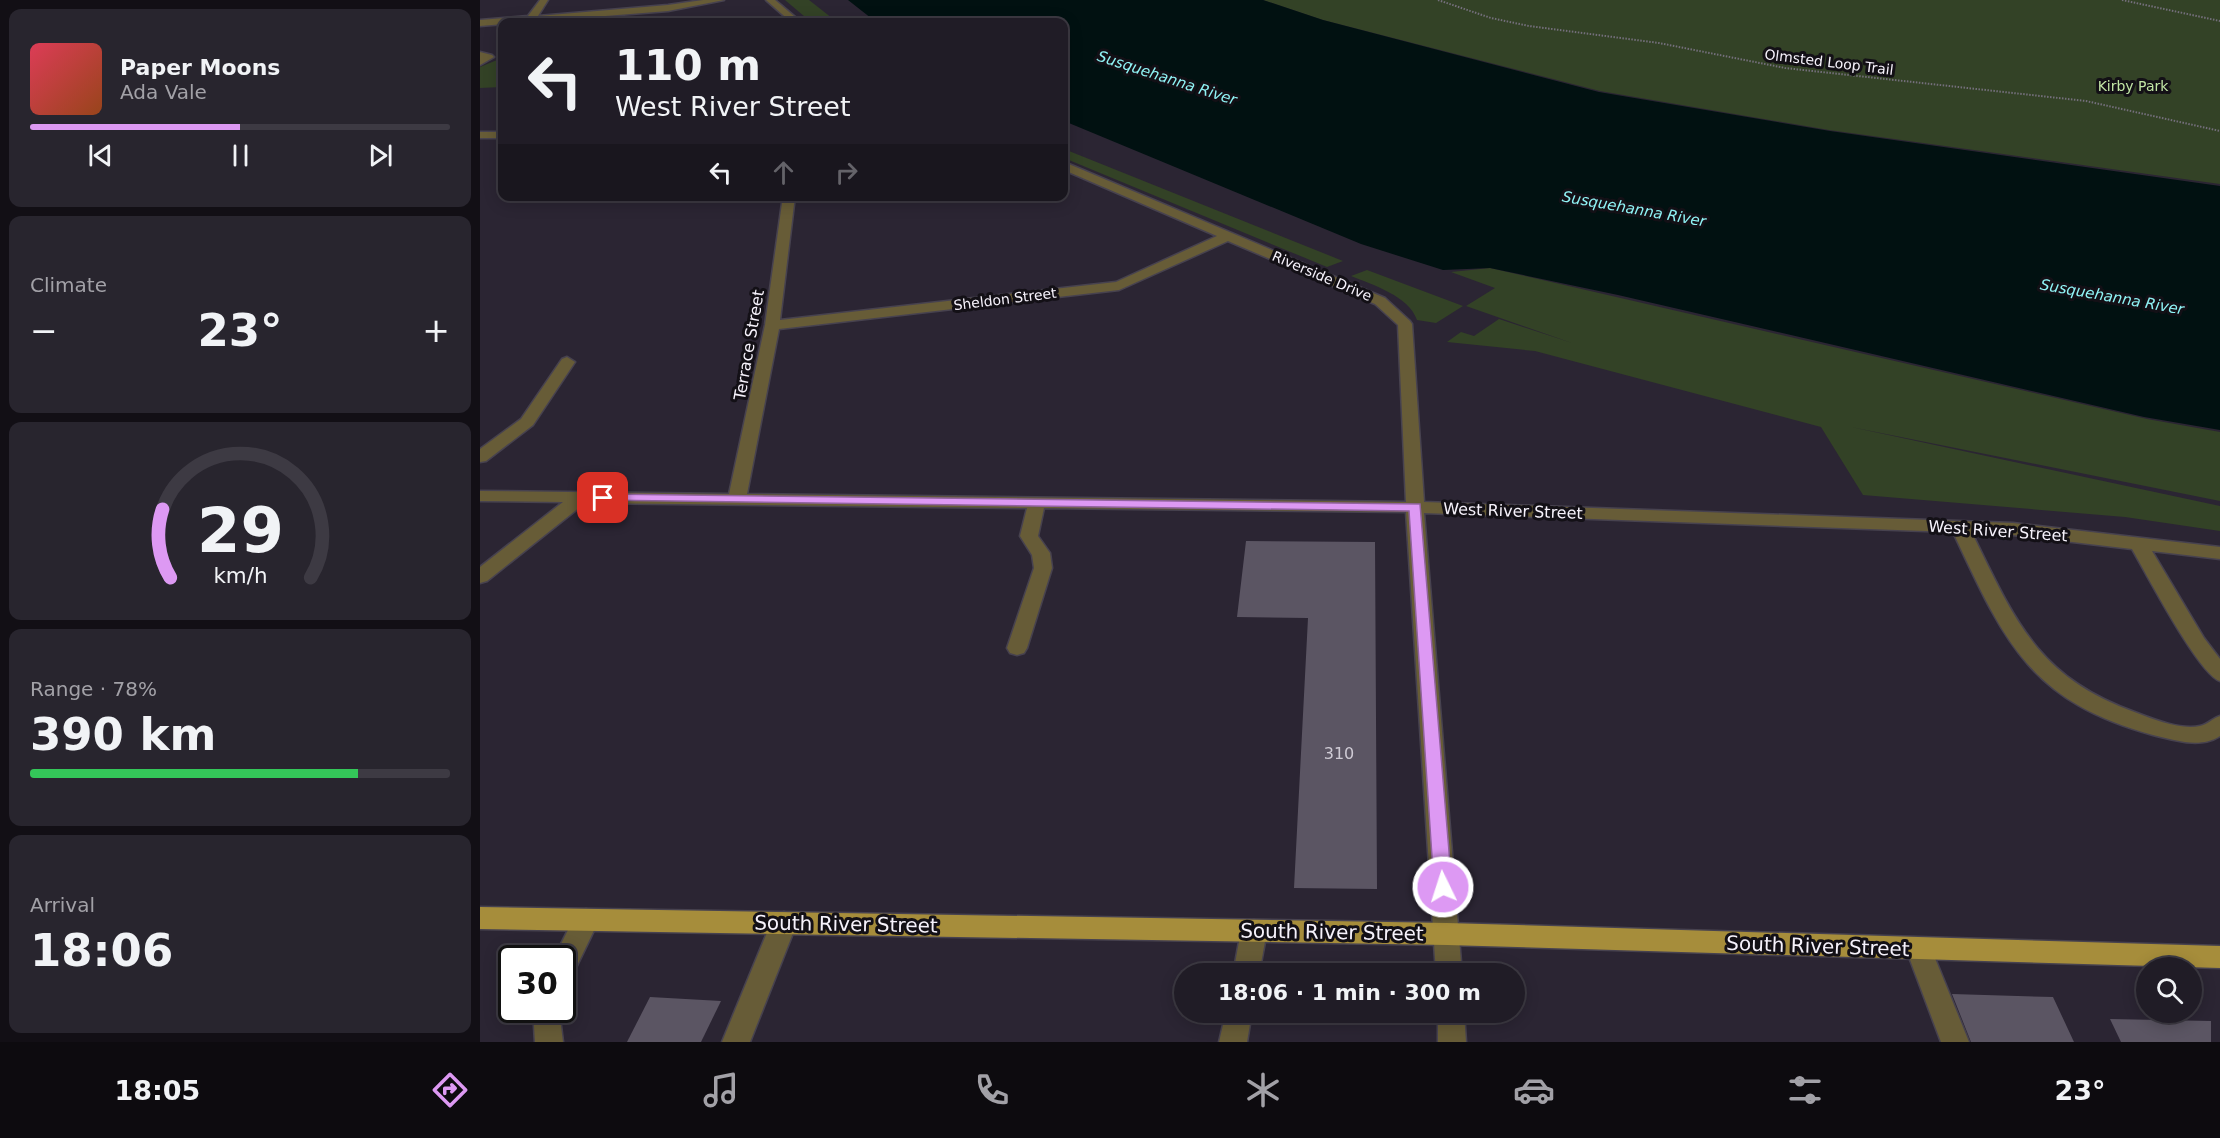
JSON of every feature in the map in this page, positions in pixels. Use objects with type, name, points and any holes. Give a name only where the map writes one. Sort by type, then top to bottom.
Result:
[{"type":"main road","name":"South River Street","points":[[480,918],[1447,934],[2220,957]]},
{"type":"street","points":[[532,18],[544,0]]},
{"type":"street","points":[[543,18],[668,8],[720,0]]},
{"type":"street","points":[[770,0],[791,18]]},
{"type":"street","points":[[480,23],[498,22]]},
{"type":"street","points":[[480,55],[489,57],[480,62]]},
{"type":"street","points":[[482,138],[498,136]]},
{"type":"street","name":"Riverside Drive","points":[[1068,168],[1380,302],[1405,324],[1415,507],[1448,963]]},
{"type":"street","name":"Terrace Street","points":[[737,499],[772,326],[788,201]]},
{"type":"street","name":"Sheldon Street","points":[[772,326],[1119,286],[1228,236]]},
{"type":"street","points":[[480,457],[527,422],[567,362]]},
{"type":"street","name":"West River Street","points":[[480,496],[1415,507],[2013,529],[2220,552]]},
{"type":"street","points":[[480,577],[581,497]]},
{"type":"street","points":[[1017,648],[1042,568],[1041,553],[1030,544],[1027,537],[1037,503]]},
{"type":"street","points":[[1960,527],[2002,611],[2029,653],[2046,672],[2120,717],[2171,732],[2206,734],[2220,724]]},
{"type":"street","points":[[2138,543],[2197,643],[2220,674]]},
{"type":"street","points":[[574,945],[586,920]]},
{"type":"street","points":[[735,1042],[784,923]]},
{"type":"street","points":[[1248,963],[1254,931]]},
{"type":"street","points":[[1919,949],[1955,1042]]},
{"type":"street","points":[[547,1023],[549,1042]]},
{"type":"street","points":[[1233,1042],[1237,1023]]},
{"type":"street","points":[[1451,1023],[1452,1042]]},
{"type":"path","name":"Olmsted Loop Trail","points":[[1438,0],[1491,18],[1530,27],[1659,43],[1785,68],[2086,101],[2220,131]]},
{"type":"path","points":[[2122,0],[2220,21]]},
{"type":"green space","points":[[785,0],[809,0],[832,18],[806,18]]},
{"type":"green space","name":"Kirby Park","points":[[1263,0],[2220,0],[2220,184],[1829,130],[1600,91],[1323,20]]},
{"type":"green space","points":[[498,60],[498,87],[480,88],[480,67]]},
{"type":"green space","points":[[1068,151],[1343,261],[1327,267],[1068,160]]},
{"type":"green space","points":[[1490,268],[2147,419],[2220,432],[2220,501],[1851,427],[2220,506],[2220,531],[2125,517],[1863,495],[1821,427],[1535,351],[1447,342],[1461,332],[1474,336],[1499,319],[1572,343],[1466,306],[1495,288],[1451,272]]},
{"type":"green space","points":[[1367,270],[1463,306],[1436,323],[1417,320],[1406,304],[1389,292],[1351,276]]},
{"type":"water","name":"Susquehanna River","points":[[848,0],[1263,0],[1323,20],[1599,92],[1830,131],[2220,186],[2220,430],[2144,417],[1618,295],[1490,268],[1443,270],[1361,244],[1068,123],[1068,18],[871,18]]},
{"type":"building","points":[[1246,541],[1375,542],[1377,889],[1294,888],[1308,618],[1237,617]]},
{"type":"building","points":[[1952,994],[2053,997],[2074,1042],[1971,1042]]},
{"type":"building","points":[[650,997],[721,1001],[701,1042],[627,1042]]},
{"type":"building","points":[[2110,1019],[2136,1020],[2136,1023],[2211,1021],[2211,1042],[2121,1042]]},
{"type":"route","points":[[603,498],[1415,507],[1443,887]]}]
